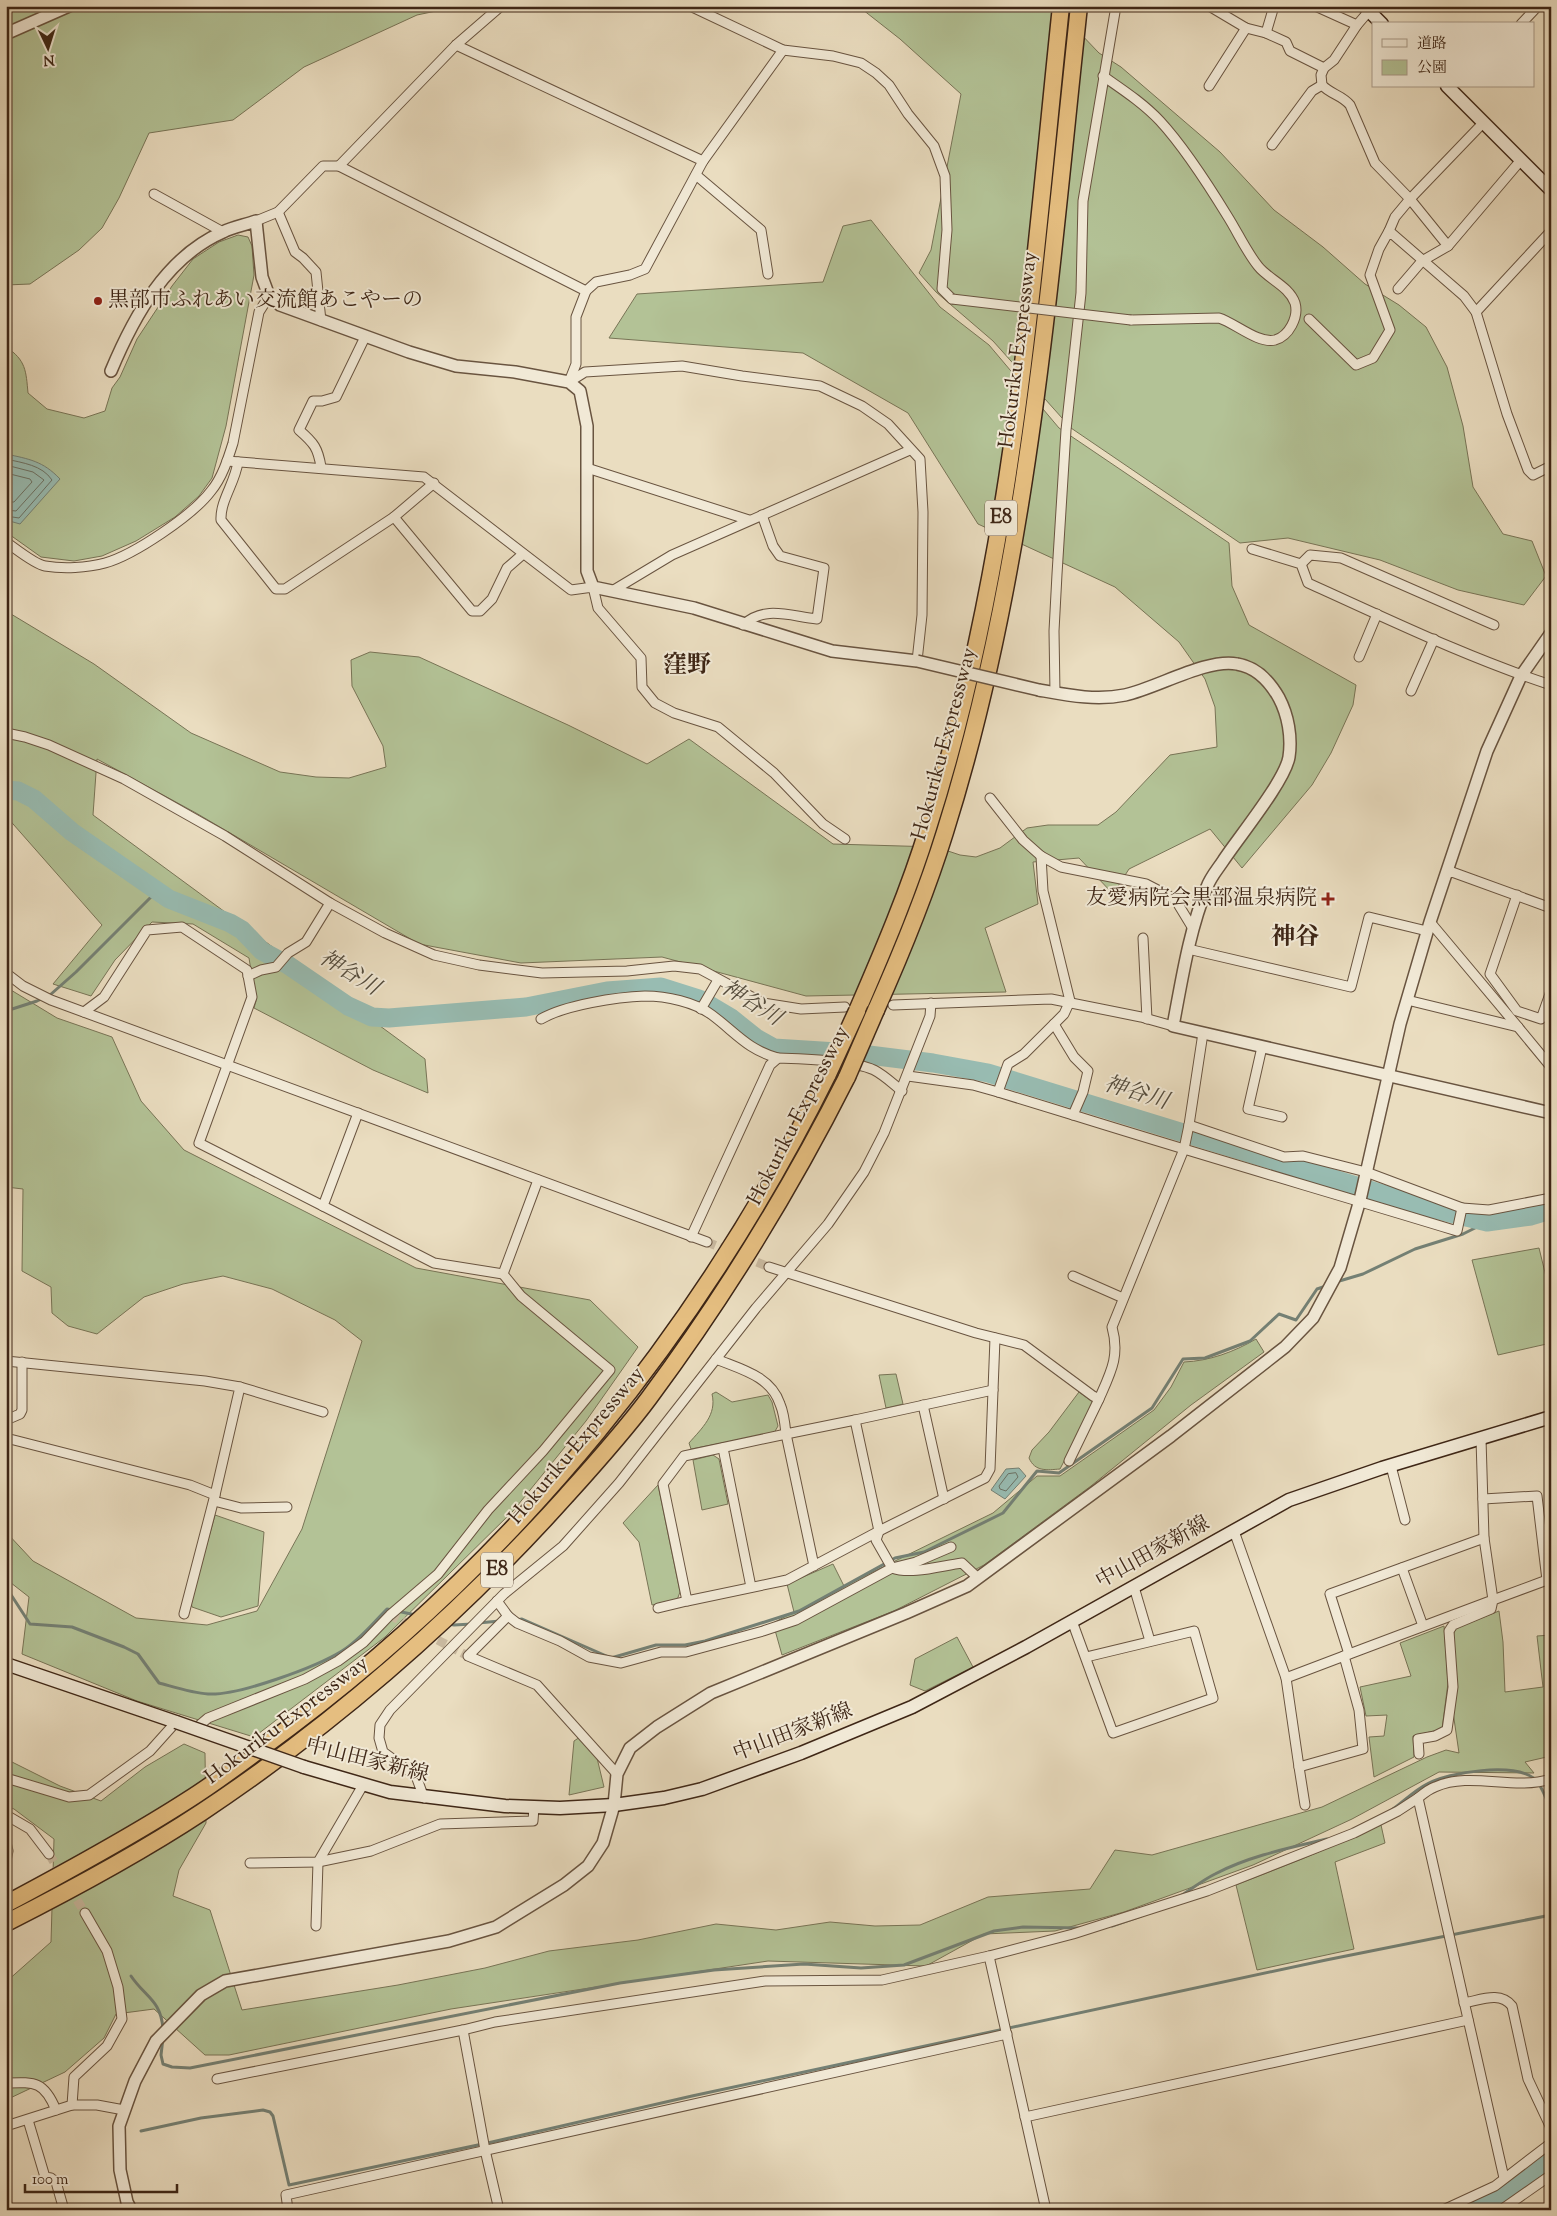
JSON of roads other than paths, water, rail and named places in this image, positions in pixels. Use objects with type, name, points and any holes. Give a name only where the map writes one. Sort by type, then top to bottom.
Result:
[{"type":"highway","name":"Hokuriku Expressway","points":[[6,1904],[130,1835],[190,1799],[248,1758],[366,1667],[420,1620],[476,1567],[584,1450],[633,1389],[676,1330],[724,1261],[763,1197],[828,1074],[851,1009],[891,930],[928,828],[950,753],[987,594],[1002,511],[1024,355],[1060,6]]},
{"type":"highway","name":"Hokuriku Expressway","points":[[6,1923],[76,1887],[201,1813],[264,1769],[376,1681],[434,1631],[488,1580],[598,1461],[647,1401],[741,1266],[779,1203],[847,1076],[898,962],[945,832],[986,683],[1004,598],[1041,359],[1079,6]]},
{"type":"main road","points":[[1366,9],[1380,22]]},
{"type":"main road","points":[[1454,88],[1483,123],[1551,190]]},
{"type":"main road","name":"中山田家新線","points":[[6,1664],[304,1767],[390,1792],[424,1798],[560,1808],[614,1805],[664,1798],[702,1789],[801,1753],[912,1708],[1289,1500],[1391,1466],[1551,1417]]},
{"type":"street","points":[[10,32],[69,6]]},
{"type":"street","points":[[338,166],[456,45],[501,6]]},
{"type":"street","points":[[690,6],[783,50],[833,56],[861,63],[889,85],[908,114],[934,146],[946,176],[947,230],[942,289],[952,298],[1131,320],[1219,318],[1231,322],[1258,338],[1275,340],[1289,330],[1296,315],[1294,303],[1286,290],[1258,267],[1228,217],[1160,121],[1134,96],[1103,76]]},
{"type":"street","points":[[1055,693],[1054,631],[1057,574],[1066,430],[1081,292],[1083,201],[1116,6]]},
{"type":"street","points":[[1209,6],[1246,28],[1266,33],[1286,42],[1290,51],[1324,68]]},
{"type":"street","points":[[1266,33],[1274,6]]},
{"type":"street","points":[[1315,6],[1357,24]]},
{"type":"street","points":[[1523,22],[1538,6]]},
{"type":"street","points":[[1366,9],[1334,60],[1324,68],[1321,75],[1322,84],[1327,90],[1344,98],[1350,105],[1375,163],[1410,199],[1448,246]]},
{"type":"street","points":[[1209,86],[1246,28]]},
{"type":"street","points":[[456,45],[703,161]]},
{"type":"street","points":[[569,382],[576,364],[576,317],[586,291],[596,282],[630,275],[645,269],[703,161],[783,50]]},
{"type":"street","points":[[1272,145],[1312,91],[1322,84]]},
{"type":"street","points":[[1308,319],[1356,365],[1373,358],[1390,330],[1370,275],[1379,249],[1395,217],[1483,123]]},
{"type":"street","points":[[1398,289],[1422,261],[1448,246],[1521,160]]},
{"type":"street","points":[[111,371],[128,330],[157,286],[190,251],[223,232],[278,212],[323,166],[338,166],[586,291]]},
{"type":"street","points":[[696,175],[761,230],[768,274]]},
{"type":"street","points":[[154,194],[223,232]]},
{"type":"street","points":[[278,212],[294,252],[303,258],[316,272],[321,321]]},
{"type":"street","points":[[256,221],[262,277],[269,296],[280,305],[321,321],[456,366],[515,372],[569,382],[580,392],[586,426],[587,571],[598,608],[640,658],[642,687],[655,703],[674,713],[718,727],[774,773],[823,824],[845,839]]},
{"type":"street","points":[[1389,231],[1464,296],[1476,312],[1507,414],[1528,470],[1532,475],[1551,466]]},
{"type":"street","points":[[1476,312],[1551,231]]},
{"type":"street","points":[[6,542],[43,566],[74,567],[105,563],[139,548],[177,523],[211,491],[227,461],[239,414],[259,312],[269,296]]},
{"type":"street","points":[[321,467],[318,450],[299,430],[313,401],[322,401],[336,396],[365,336]]},
{"type":"street","points":[[569,382],[585,372],[682,366],[820,386],[862,406],[888,424],[920,459],[923,512],[922,615],[917,660]]},
{"type":"street","points":[[612,591],[672,555],[910,450]]},
{"type":"street","points":[[227,461],[321,467],[424,477],[571,590],[593,587],[694,608],[832,651],[917,660],[1079,698],[1124,695],[1170,681],[1212,664],[1237,664],[1259,673],[1273,687],[1284,709],[1290,737],[1289,758],[1280,778],[1208,885],[1192,927],[1173,1026]]},
{"type":"street","points":[[238,462],[236,476],[220,509],[221,520],[276,589],[285,589],[394,517],[434,483]]},
{"type":"street","points":[[587,468],[748,520]]},
{"type":"street","points":[[743,624],[753,616],[769,612],[817,619],[824,568],[780,556],[773,546],[762,515]]},
{"type":"street","points":[[394,517],[472,611],[480,611],[492,598],[507,568],[523,554]]},
{"type":"street","points":[[1252,549],[1301,564]]},
{"type":"street","points":[[1301,564],[1310,555],[1341,558],[1494,624]]},
{"type":"street","points":[[1301,564],[1308,583],[1521,676],[1551,685]]},
{"type":"street","points":[[1359,656],[1377,614]]},
{"type":"street","points":[[131,2210],[127,2202],[120,2170],[119,2126],[124,2110],[135,2081],[156,2041],[201,1995],[225,1981],[449,1941],[496,1927],[564,1884],[588,1866],[603,1844],[614,1805],[617,1774],[630,1748],[657,1727],[711,1693],[968,1586],[1171,1436],[1286,1347],[1313,1318],[1340,1268],[1360,1200],[1387,1076],[1407,1000],[1428,927],[1487,751],[1521,676],[1551,632]]},
{"type":"street","points":[[1411,691],[1434,639]]},
{"type":"street","points":[[6,733],[25,737],[74,755],[141,788],[225,836],[330,904],[385,933],[434,955],[479,965],[542,973],[627,971],[674,966],[700,970],[763,1003],[801,1009],[851,1009]]},
{"type":"street","points":[[990,798],[1023,840],[1041,856],[1061,867],[1146,884],[1175,899],[1192,927]]},
{"type":"street","points":[[999,1091],[1008,1064],[1024,1054],[1064,1014],[1070,1001],[1043,891],[1041,856]]},
{"type":"street","points":[[1446,874],[1452,872],[1551,908]]},
{"type":"street","points":[[1517,895],[1490,974],[1517,1011],[1541,1019],[1551,991]]},
{"type":"street","points":[[248,976],[261,970],[276,968],[288,953],[306,942],[330,904]]},
{"type":"street","points":[[1188,949],[1351,987],[1369,917],[1428,927],[1518,1027],[1551,1067]]},
{"type":"street","points":[[84,1012],[104,997],[147,930],[182,927],[248,970],[252,997],[199,1142],[434,1263],[503,1274],[521,1296],[610,1370],[544,1451],[488,1510],[438,1574],[390,1615],[364,1642],[338,1661],[304,1679],[208,1718],[195,1729]]},
{"type":"street","points":[[1143,938],[1147,1019]]},
{"type":"street","points":[[6,973],[23,986],[51,1000],[707,1242]]},
{"type":"street","points":[[701,1009],[718,980]]},
{"type":"street","points":[[541,1019],[555,1010],[645,996],[664,998],[701,1009],[711,1014],[749,1046],[763,1054],[778,1058],[862,1066],[876,1071],[902,1091]]},
{"type":"street","points":[[893,1006],[1051,999],[1070,1001],[1203,1034],[1551,1113]]},
{"type":"street","points":[[1407,1000],[1518,1027]]},
{"type":"street","points":[[424,1798],[416,1776],[383,1752],[379,1738],[380,1725],[390,1710],[497,1601],[563,1546],[619,1483],[785,1273],[828,1224],[864,1172],[902,1091],[930,1016],[931,1003]]},
{"type":"street","points":[[1054,1024],[1074,1057],[1088,1071],[1083,1092],[1073,1115]]},
{"type":"street","points":[[1069,1461],[1112,1372],[1117,1349],[1112,1327],[1184,1149],[1190,1125],[1203,1034]]},
{"type":"street","points":[[1262,1047],[1248,1109],[1282,1117]]},
{"type":"street","points":[[691,1237],[770,1065],[778,1058]]},
{"type":"street","points":[[908,1074],[999,1091],[1457,1231],[1462,1208]]},
{"type":"street","points":[[323,1206],[358,1113]]},
{"type":"street","points":[[1190,1125],[1284,1157],[1303,1156],[1365,1174],[1462,1208],[1489,1210],[1551,1198]]},
{"type":"street","points":[[503,1274],[538,1180]]},
{"type":"street","points":[[769,1267],[995,1338],[1024,1345],[1099,1399]]},
{"type":"street","points":[[1073,1276],[1123,1298]]},
{"type":"street","points":[[658,1608],[787,1580],[985,1478],[990,1469],[995,1338]]},
{"type":"street","points":[[716,1359],[760,1378],[772,1388],[780,1403],[814,1566]]},
{"type":"street","points":[[6,1361],[205,1381],[240,1388],[323,1412]]},
{"type":"street","points":[[6,1420],[20,1414],[22,1410],[22,1362]]},
{"type":"street","points":[[184,1614],[240,1388]]},
{"type":"street","points":[[687,1602],[663,1484],[684,1456],[993,1390]]},
{"type":"street","points":[[923,1405],[944,1499]]},
{"type":"street","points":[[855,1420],[879,1531],[876,1540],[892,1568],[908,1572],[935,1566],[962,1564],[978,1578]]},
{"type":"street","points":[[6,1438],[190,1485],[214,1498],[241,1508],[287,1507]]},
{"type":"street","points":[[1419,1754],[1418,1739],[1435,1736],[1447,1730],[1452,1687],[1449,1631],[1453,1625],[1491,1609],[1492,1600],[1484,1538],[1481,1439]]},
{"type":"street","points":[[723,1448],[751,1587]]},
{"type":"street","points":[[1391,1466],[1405,1520]]},
{"type":"street","points":[[1286,1678],[1547,1580],[1537,1496],[1483,1499]]},
{"type":"street","points":[[1234,1531],[1286,1678],[1305,1805]]},
{"type":"street","points":[[1299,1767],[1364,1749],[1347,1655],[1330,1594],[1484,1538]]},
{"type":"street","points":[[497,1601],[508,1616],[517,1623],[560,1641],[589,1657],[621,1663],[661,1652],[686,1652],[796,1620],[892,1568],[916,1562],[951,1547]]},
{"type":"street","points":[[1402,1568],[1424,1626]]},
{"type":"street","points":[[1134,1587],[1150,1641]]},
{"type":"street","points":[[508,1616],[468,1656],[537,1685],[617,1774]]},
{"type":"street","points":[[1072,1621],[1113,1733],[1213,1698],[1194,1631],[1086,1657]]},
{"type":"street","points":[[6,1778],[69,1797],[89,1795],[150,1751],[176,1722]]},
{"type":"street","points":[[217,2079],[495,2022],[765,1981],[882,1980],[989,1956],[1073,1934],[1208,1891],[1354,1833],[1398,1811],[1434,1787],[1462,1780],[1497,1783],[1551,1779]]},
{"type":"street","points":[[316,1926],[318,1862],[363,1785]]},
{"type":"street","points":[[1418,1798],[1504,2178]]},
{"type":"street","points":[[250,1863],[318,1862],[371,1851],[440,1824],[533,1821],[534,1807]]},
{"type":"street","points":[[6,1815],[30,1829],[49,1854]]},
{"type":"street","points":[[6,1842],[8,1851],[6,1861]]},
{"type":"street","points":[[72,2105],[74,2077],[107,2046],[122,2019],[118,1987],[107,1951],[85,1914]]},
{"type":"street","points":[[989,1956],[1046,2210]]},
{"type":"street","points":[[1464,2003],[1498,1996],[1508,2001],[1512,2006],[1528,2079],[1551,2128]]},
{"type":"street","points":[[1025,2117],[1468,2020]]},
{"type":"street","points":[[463,2030],[485,2150],[499,2210]]},
{"type":"street","points":[[288,2210],[286,2195],[1007,2034]]},
{"type":"street","points":[[6,2083],[29,2082],[39,2084],[49,2094],[56,2110]]},
{"type":"street","points":[[6,2126],[72,2105],[97,2105],[124,2110]]},
{"type":"street","points":[[28,2120],[45,2178],[51,2178],[56,2182],[64,2210]]},
{"type":"street","points":[[1443,2210],[1480,2194],[1551,2143]]},
{"type":"street","points":[[1502,2210],[1551,2175]]},
{"type":"street","points":[[622,2210],[631,2210]]},
{"type":"water","points":[[6,454],[42,464],[60,479],[20,524],[6,520]]},
{"type":"water","points":[[1019,1468],[1026,1476],[1005,1499],[991,1490],[1006,1469]]},
{"type":"waterway","name":"神谷川","points":[[6,790],[18,791],[34,799],[72,832],[169,899],[230,923],[242,930],[262,951],[288,965],[348,1006],[372,1017],[389,1018],[526,1007],[607,991],[661,987],[699,999],[731,1018],[756,1038],[774,1048],[853,1053],[933,1063],[988,1073],[1412,1203],[1487,1222],[1531,1216],[1551,1210]]},
{"type":"waterway","points":[[6,1011],[50,995],[76,972],[156,892]]},
{"type":"waterway","points":[[1336,1282],[1363,1274],[1415,1249],[1463,1234],[1487,1222]]},
{"type":"waterway","points":[[516,1620],[522,1619],[611,1658],[656,1645],[685,1645],[705,1641],[799,1611],[895,1558],[924,1552],[1003,1513],[1037,1471],[1059,1473],[1152,1408],[1183,1359],[1205,1358],[1250,1341],[1279,1314],[1296,1320],[1317,1289],[1326,1286]]},
{"type":"waterway","points":[[6,1587],[30,1624],[72,1627],[124,1647],[138,1654],[159,1683],[208,1694],[257,1685],[330,1658],[355,1642],[387,1609],[416,1615]]},
{"type":"waterway","points":[[478,1623],[500,1621]]},
{"type":"waterway","points":[[449,1624],[472,1624]]},
{"type":"waterway","points":[[1393,1809],[1418,1789],[1437,1780],[1465,1773],[1497,1770],[1525,1774],[1535,1779],[1551,1809]]},
{"type":"waterway","points":[[1182,1895],[1211,1876],[1242,1862],[1327,1839]]},
{"type":"waterway","points":[[141,2131],[201,2118],[263,2110],[270,2112],[273,2116],[289,2185],[492,2142],[692,2096],[1326,1960],[1551,1915]]},
{"type":"waterway","points":[[1112,1926],[1141,1916]]},
{"type":"waterway","points":[[163,2038],[161,2055],[163,2064],[172,2067],[190,2068],[620,1983],[714,1970],[804,1964],[861,1968],[904,1965],[994,1931],[1023,1927],[1080,1928]]},
{"type":"waterway","points":[[131,1976],[156,2005],[162,2019],[163,2029]]},
{"type":"waterway","points":[[1477,2210],[1506,2195],[1551,2161]]},
{"type":"tunnel","points":[[707,1242],[769,1267]]},
{"type":"tunnel","points":[[390,1615],[468,1656]]},
{"type":"tunnel","points":[[49,1854],[85,1913]]},
{"type":"place","name":"黒部市ふれあい交流館あこやーの","points":[[98,301]]},
{"type":"place","name":"友愛病院会黒部温泉病院","points":[[1328,899]]},
{"type":"district","name":"窪野","points":[[687,666]]},
{"type":"district","name":"神谷","points":[[1295,938]]}]
